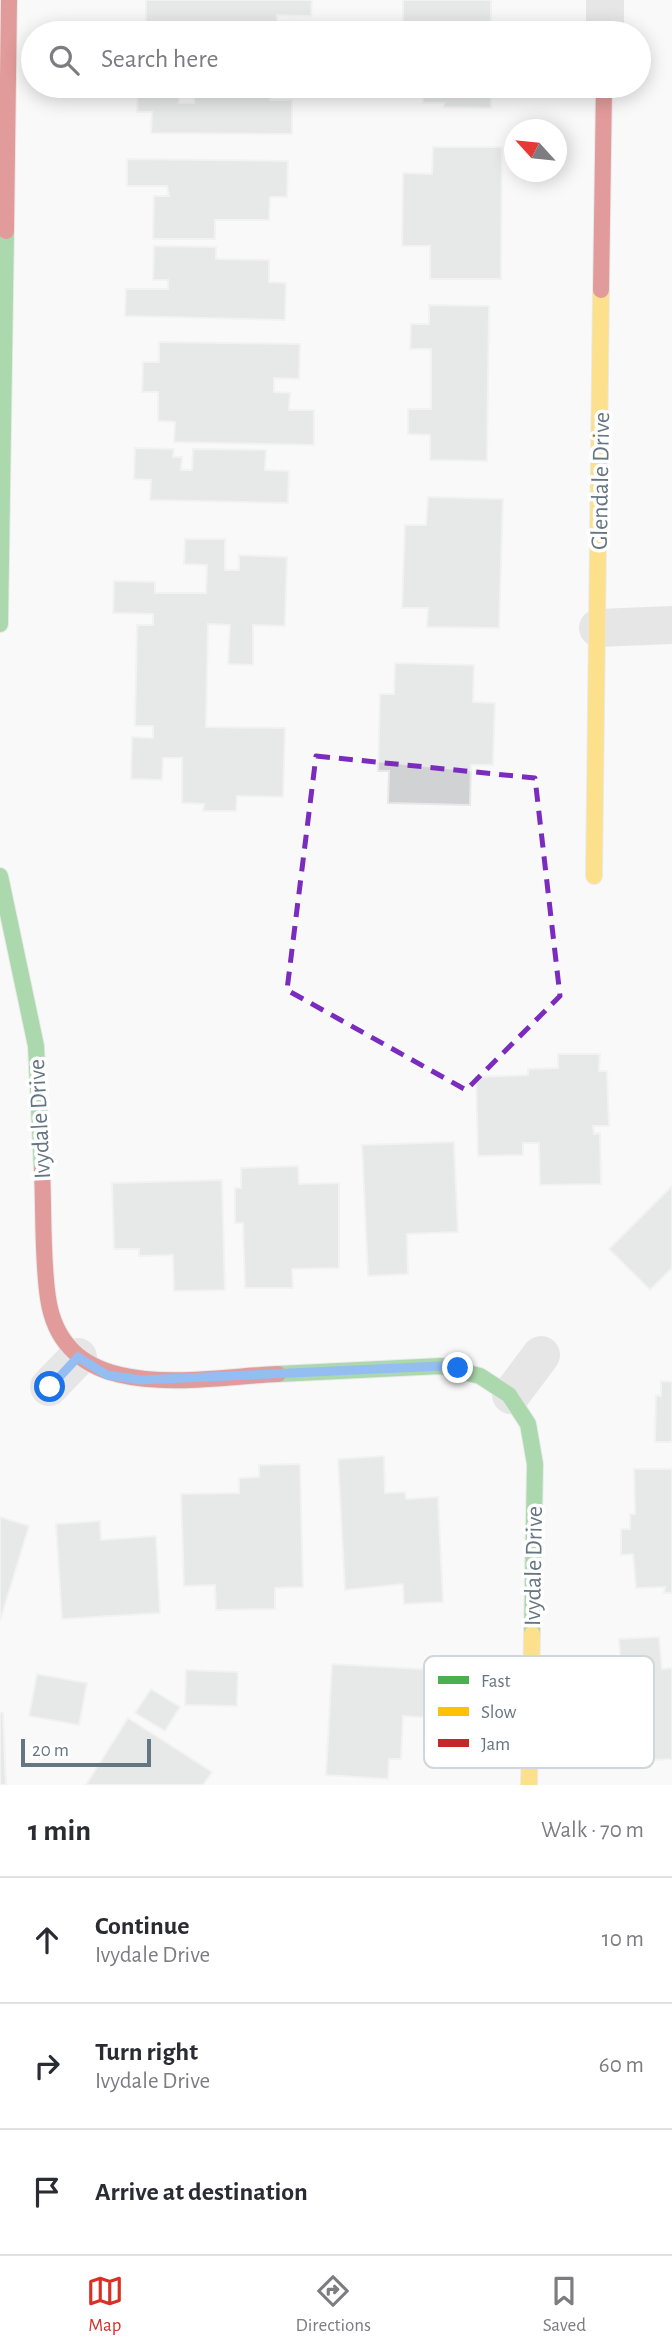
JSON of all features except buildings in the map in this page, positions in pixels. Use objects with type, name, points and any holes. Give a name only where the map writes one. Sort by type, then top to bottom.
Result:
[{"type":"street","points":[[0,624],[9,0]]},
{"type":"street","points":[[605,0],[605,21]]},
{"type":"street","name":"Glendale Drive","points":[[594,876],[604,98]]},
{"type":"street","points":[[598,628],[672,625]]},
{"type":"street","name":"Ivydale Drive","points":[[0,876],[36,1046],[47,1299],[57,1332],[78,1357],[107,1375],[141,1380],[441,1366],[478,1375],[511,1395],[523,1410],[535,1444],[531,1656]]},
{"type":"street","points":[[511,1395],[541,1355]]},
{"type":"street","points":[[50,1387],[78,1357]]},
{"type":"highlighted area","points":[[316,756],[535,778],[560,996],[466,1090],[287,990]]},
{"type":"traffic: fast","points":[[0,624],[6,231]]},
{"type":"traffic: fast","points":[[0,876],[36,1046],[42,1170]]},
{"type":"traffic: fast","points":[[278,1374],[441,1366],[480,1376],[509,1395],[528,1424],[535,1464],[532,1634]]},
{"type":"traffic: slow","points":[[594,876],[601,290]]},
{"type":"traffic: slow","points":[[532,1634],[532,1656]]},
{"type":"traffic: slow","points":[[529,1768],[529,1785]]},
{"type":"traffic: jam","points":[[6,231],[9,0]]},
{"type":"traffic: jam","points":[[601,290],[604,98]]},
{"type":"traffic: jam","points":[[42,1170],[48,1298],[59,1333],[80,1357],[107,1371],[140,1378],[211,1379],[278,1374]]},
{"type":"route","points":[[50,1387],[78,1357],[107,1375],[141,1380],[441,1366],[458,1368]]}]
